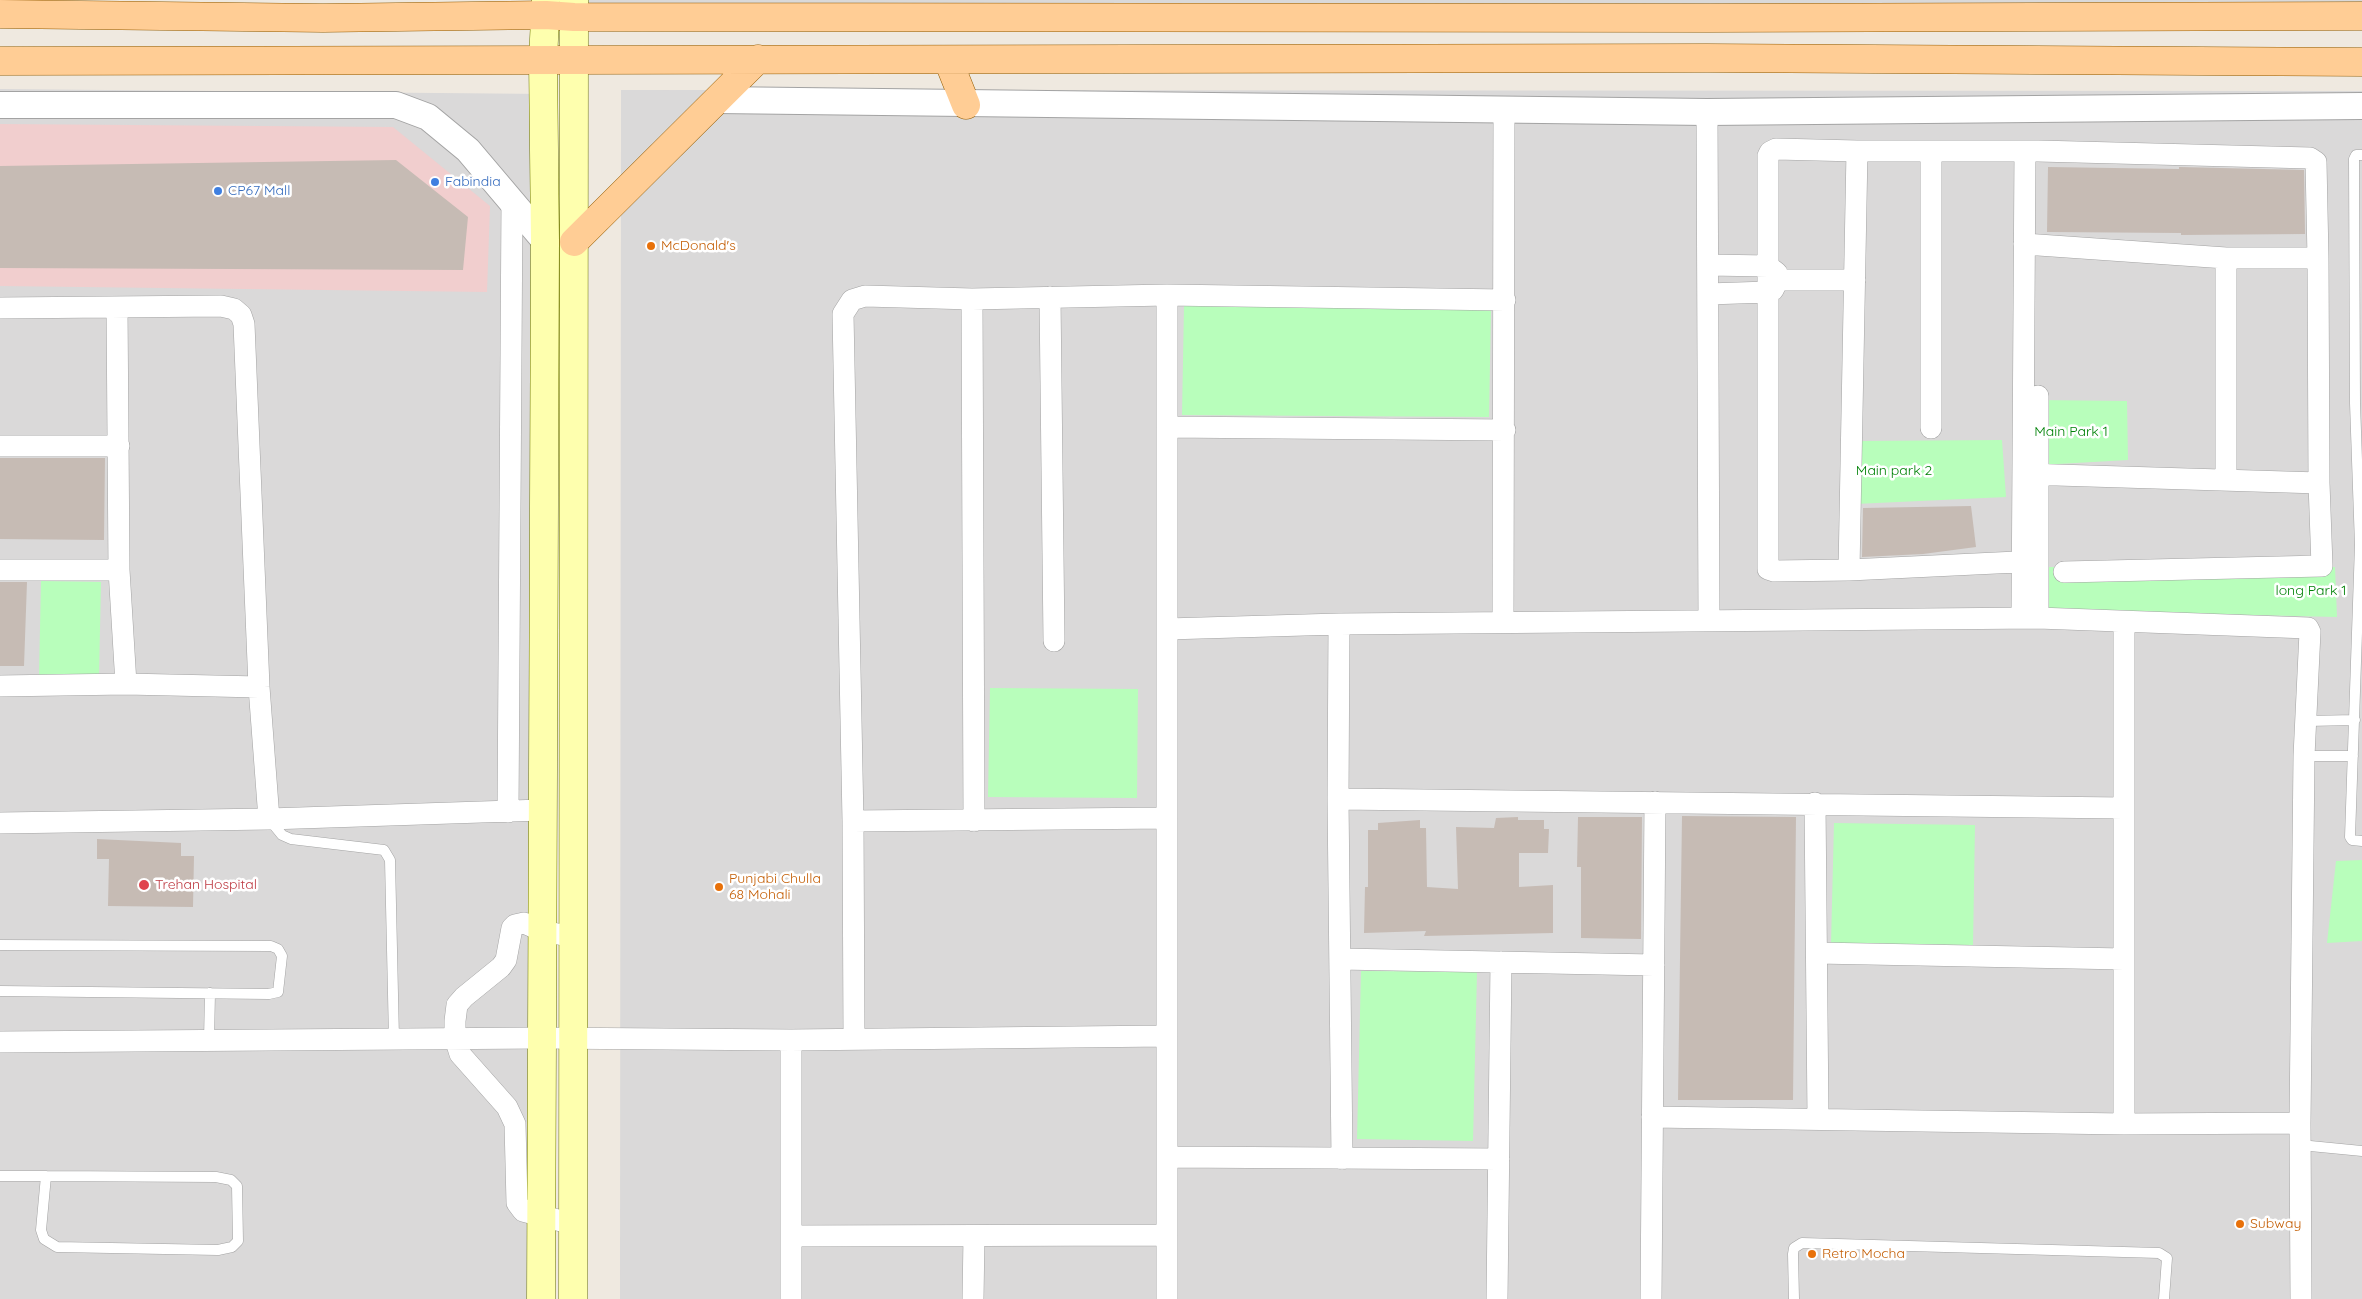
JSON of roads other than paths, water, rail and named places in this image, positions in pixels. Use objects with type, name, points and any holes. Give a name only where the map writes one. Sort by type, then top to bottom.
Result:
[{"type":"main road","points":[[541,1299],[545,241],[543,59],[546,7]]},
{"type":"main road","points":[[0,14],[211,8],[546,7],[944,8],[1710,18],[2362,16]]},
{"type":"main road","points":[[573,1299],[574,242],[576,59],[574,8]]},
{"type":"main road","points":[[0,61],[1707,58],[2362,62]]},
{"type":"main road","points":[[574,242],[758,59]]},
{"type":"main road","points":[[948,60],[966,104]]},
{"type":"street","points":[[716,100],[1707,112],[2362,106]]},
{"type":"street","points":[[0,105],[396,105],[428,117],[468,150],[545,241]]},
{"type":"street","points":[[1503,622],[1505,430],[1504,111]]},
{"type":"street","points":[[1707,112],[1709,621]]},
{"type":"street","points":[[2030,562],[1849,570],[1774,571],[1768,569],[1771,279],[1768,156],[1770,152],[1776,149],[2031,151],[2310,158],[2316,162],[2319,483],[2322,566],[2064,572]]},
{"type":"street","points":[[1849,570],[1857,151]]},
{"type":"street","points":[[1931,151],[1931,428]]},
{"type":"street","points":[[2030,618],[2031,151]]},
{"type":"street","points":[[508,812],[512,202]]},
{"type":"street","points":[[2031,244],[2226,258],[2318,258]]},
{"type":"street","points":[[2226,258],[2226,480]]},
{"type":"street","points":[[1708,265],[1771,279],[1855,280]]},
{"type":"street","points":[[1708,294],[1771,279]]},
{"type":"street","points":[[854,1039],[853,821],[844,314],[852,300],[865,296],[972,299],[1167,295],[1505,300]]},
{"type":"street","points":[[1166,1299],[1167,295]]},
{"type":"street","points":[[1050,297],[1054,641]]},
{"type":"street","points":[[972,299],[974,821]]},
{"type":"street","points":[[0,308],[221,306],[234,309],[241,316],[244,334],[259,687],[269,819]]},
{"type":"street","points":[[117,307],[119,570],[126,684]]},
{"type":"street","points":[[1167,427],[1505,430]]},
{"type":"street","points":[[0,446],[119,446]]},
{"type":"street","points":[[2030,474],[2319,483]]},
{"type":"street","points":[[0,570],[119,570]]},
{"type":"street","points":[[1167,629],[1339,624],[2030,618],[2308,628],[2310,632],[2308,721],[2304,756],[2300,1123],[2301,1299]]},
{"type":"street","points":[[2124,622],[2124,1124]]},
{"type":"street","points":[[1339,624],[1338,799],[1342,1160]]},
{"type":"street","points":[[0,686],[126,684],[259,687]]},
{"type":"street","points":[[1338,799],[2123,808]]},
{"type":"street","points":[[1651,1299],[1655,802]]},
{"type":"street","points":[[1816,803],[1818,1118]]},
{"type":"street","points":[[0,823],[269,819],[542,810]]},
{"type":"street","points":[[853,821],[1167,818]]},
{"type":"street","points":[[573,1224],[523,1211],[517,1203],[516,1133],[514,1124],[506,1107],[460,1054],[455,1038],[457,1005],[501,967],[506,960],[512,928],[515,925],[524,923],[542,931],[574,937]]},
{"type":"street","points":[[1817,953],[2124,959]]},
{"type":"street","points":[[1340,959],[1654,965]]},
{"type":"street","points":[[1497,1299],[1501,962]]},
{"type":"street","points":[[0,1042],[455,1038],[791,1040],[1167,1036]]},
{"type":"street","points":[[791,1040],[791,1299]]},
{"type":"street","points":[[1652,1116],[2124,1124],[2300,1123]]},
{"type":"street","points":[[1167,1157],[1342,1160],[1499,1159]]},
{"type":"street","points":[[791,1236],[1166,1235]]},
{"type":"street","points":[[973,1299],[974,1237]]},
{"type":"lane","points":[[2362,155],[2356,155],[2354,159],[2361,545],[2359,687],[2355,720],[2350,837],[2352,840],[2362,841]]},
{"type":"lane","points":[[2308,721],[2355,720]]},
{"type":"lane","points":[[2304,756],[2353,756]]},
{"type":"lane","points":[[269,819],[282,835],[291,839],[384,850],[390,860],[394,1039]]},
{"type":"lane","points":[[0,944],[271,946],[278,949],[282,956],[278,992],[269,994],[0,991]]},
{"type":"lane","points":[[209,1040],[210,993]]},
{"type":"lane","points":[[2300,1146],[2362,1151]]},
{"type":"lane","points":[[0,1176],[46,1176],[216,1177],[231,1180],[237,1186],[238,1241],[232,1247],[218,1250],[57,1247],[44,1239],[42,1230],[46,1176]]},
{"type":"lane","points":[[1794,1299],[1793,1254],[1794,1248],[1802,1243],[2159,1253],[2167,1258],[2164,1299]]},
{"type":"place","name":"Fabindia","points":[[435,182]]},
{"type":"place","name":"CP67 Mall","points":[[218,191]]},
{"type":"place","name":"McDonald's","points":[[651,246]]},
{"type":"place","name":"Trehan Hospital","points":[[144,885]]},
{"type":"place","name":"Punjabi Chulla 68 Mohali","points":[[719,887]]},
{"type":"place","name":"Subway","points":[[2240,1224]]},
{"type":"place","name":"Retro Mocha","points":[[1812,1254]]},
{"type":"park label","name":"Main Park 1","points":[[2071,432]]},
{"type":"park label","name":"Main park 2","points":[[1894,471]]},
{"type":"park label","name":"long Park 1","points":[[2311,591]]}]
